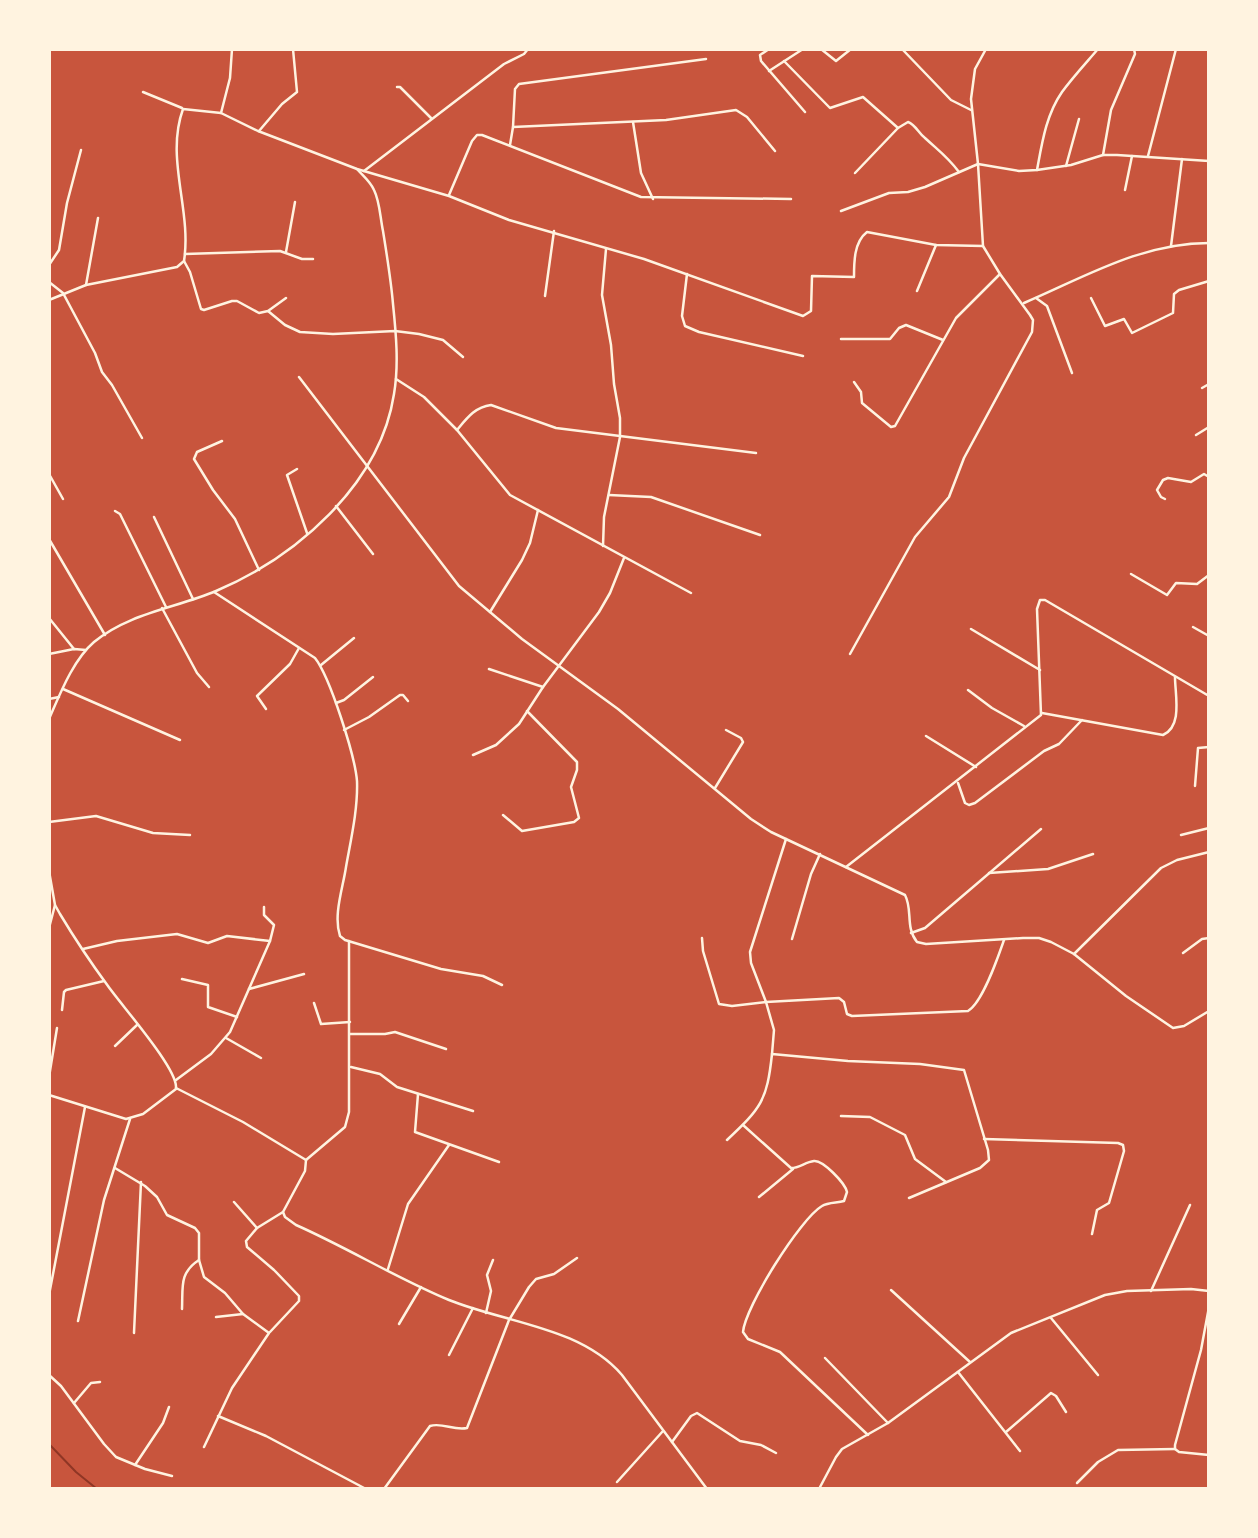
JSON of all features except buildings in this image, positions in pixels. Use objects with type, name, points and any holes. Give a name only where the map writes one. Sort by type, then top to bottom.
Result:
[{"type":"street","points":[[221,113],[230,78],[232,49]]},
{"type":"street","points":[[258,131],[282,104],[297,92],[293,49]]},
{"type":"street","points":[[364,171],[431,118],[528,49]]},
{"type":"street","points":[[769,49],[759,58],[805,112]]},
{"type":"street","points":[[769,71],[803,49]]},
{"type":"street","points":[[821,49],[836,61],[851,49]]},
{"type":"street","points":[[902,49],[951,100],[971,110]]},
{"type":"street","points":[[850,654],[915,537],[949,497],[964,458],[1029,341],[1033,320],[983,246],[978,164],[971,110],[973,75],[986,49]]},
{"type":"street","points":[[1037,170],[1044,134],[1054,107],[1063,90],[1098,49]]},
{"type":"street","points":[[1103,155],[1111,110],[1135,54],[1134,49]]},
{"type":"street","points":[[1148,156],[1176,49]]},
{"type":"street","points":[[510,146],[514,89],[519,84],[706,59]]},
{"type":"street","points":[[784,61],[830,108],[863,97],[898,128]]},
{"type":"street","points":[[397,87],[431,118]]},
{"type":"street","points":[[143,92],[183,109],[221,113],[258,131],[357,169],[449,196],[509,220],[644,258],[807,316],[811,312],[812,276],[853,278],[857,249],[864,234],[869,232],[936,245],[983,246]]},
{"type":"street","points":[[183,109],[177,126],[176,143],[184,261],[201,309],[232,301],[258,313],[268,311],[286,298]]},
{"type":"street","points":[[513,127],[666,120],[736,110],[747,117],[775,150]]},
{"type":"street","points":[[1066,166],[1079,119]]},
{"type":"street","points":[[633,122],[641,173],[653,199]]},
{"type":"street","points":[[855,173],[898,128],[908,122],[944,153],[959,172]]},
{"type":"street","points":[[449,196],[466,151],[474,137],[482,135],[620,191],[653,199],[791,199]]},
{"type":"street","points":[[49,265],[59,250],[67,203],[81,150]]},
{"type":"street","points":[[841,211],[889,193],[908,192],[925,187],[978,164],[1019,171],[1066,166],[1103,155],[1209,161]]},
{"type":"street","points":[[1125,190],[1132,156]]},
{"type":"street","points":[[1171,246],[1182,158]]},
{"type":"street","points":[[49,719],[86,650],[105,635],[164,607],[214,592],[259,570],[307,533],[336,506],[358,481],[367,465],[386,424],[394,397],[395,331],[391,281],[379,205],[368,180],[357,169]]},
{"type":"street","points":[[286,252],[295,202]]},
{"type":"street","points":[[86,285],[98,218]]},
{"type":"street","points":[[545,296],[554,231]]},
{"type":"street","points":[[1023,304],[1130,256],[1171,246],[1209,243]]},
{"type":"street","points":[[917,291],[936,245]]},
{"type":"street","points":[[603,546],[604,517],[620,437],[611,345],[602,295],[606,248]]},
{"type":"street","points":[[185,254],[286,252],[302,259],[313,259]]},
{"type":"street","points":[[49,300],[86,285],[177,267],[184,261]]},
{"type":"street","points":[[687,274],[682,316],[685,326],[699,332],[803,356]]},
{"type":"street","points":[[854,382],[861,393],[862,403],[891,427],[895,426],[962,311],[1000,274]]},
{"type":"street","points":[[1091,298],[1105,326],[1124,319],[1132,334],[1173,313],[1174,294],[1179,290],[1209,281]]},
{"type":"street","points":[[49,282],[63,293],[102,372],[142,438]]},
{"type":"street","points":[[1036,298],[1046,306],[1072,373]]},
{"type":"street","points":[[268,311],[285,324],[307,333],[395,331],[443,340],[463,357]]},
{"type":"street","points":[[841,339],[890,339],[899,328],[906,325],[943,340]]},
{"type":"street","points":[[299,377],[459,586],[558,666],[618,709],[751,819],[786,839],[905,895],[911,933],[915,940],[921,944],[1039,938],[1074,954],[1126,996],[1173,1028],[1184,1026],[1209,1011]]},
{"type":"street","points":[[396,379],[424,397],[457,430],[507,492],[691,593]]},
{"type":"street","points":[[1202,388],[1209,384]]},
{"type":"street","points":[[457,430],[472,412],[481,406],[491,405],[556,428],[757,453]]},
{"type":"street","points":[[1196,435],[1209,427]]},
{"type":"street","points":[[222,441],[197,452],[194,458],[235,519],[259,570]]},
{"type":"street","points":[[297,469],[287,475],[307,533]]},
{"type":"street","points":[[49,474],[63,499]]},
{"type":"street","points":[[1165,499],[1157,490],[1163,480],[1168,478],[1191,482],[1200,475],[1209,477]]},
{"type":"street","points":[[609,495],[651,497],[760,535]]},
{"type":"street","points":[[336,506],[373,554]]},
{"type":"street","points":[[490,612],[522,561],[530,543],[538,510]]},
{"type":"street","points":[[116,511],[120,514],[196,670],[209,687]]},
{"type":"street","points":[[154,517],[193,599]]},
{"type":"street","points":[[49,539],[105,635]]},
{"type":"street","points":[[473,755],[502,740],[519,723],[542,687],[599,612],[624,558]]},
{"type":"street","points":[[1131,574],[1167,595],[1176,583],[1197,584],[1209,575]]},
{"type":"street","points":[[214,592],[315,658],[321,665],[336,703],[357,780],[353,829],[339,908],[339,934],[349,941],[440,969],[483,976],[502,985]]},
{"type":"street","points":[[1042,713],[1037,609],[1038,603],[1043,600],[1209,696]]},
{"type":"street","points":[[49,618],[74,649]]},
{"type":"street","points":[[1193,627],[1209,636]]},
{"type":"street","points":[[971,629],[1040,670]]},
{"type":"street","points":[[321,665],[354,638]]},
{"type":"street","points":[[266,709],[256,697],[288,667],[299,648]]},
{"type":"street","points":[[49,654],[74,649],[86,650]]},
{"type":"street","points":[[489,669],[542,687]]},
{"type":"street","points":[[336,703],[344,700],[373,677]]},
{"type":"street","points":[[846,867],[1042,713],[1158,735],[1168,734],[1176,720],[1175,677]]},
{"type":"street","points":[[63,689],[180,740]]},
{"type":"street","points":[[968,690],[1025,727]]},
{"type":"street","points":[[344,730],[369,717],[400,695],[408,701]]},
{"type":"street","points":[[49,699],[59,696]]},
{"type":"street","points":[[503,815],[522,831],[574,822],[579,818],[571,787],[577,762],[527,711]]},
{"type":"street","points":[[957,782],[965,803],[975,803],[1044,751],[1059,744],[1082,720]]},
{"type":"street","points":[[715,789],[743,742],[726,730]]},
{"type":"street","points":[[926,736],[976,767]]},
{"type":"street","points":[[1195,786],[1198,748],[1209,747]]},
{"type":"street","points":[[49,822],[96,816],[153,833],[190,835]]},
{"type":"street","points":[[1181,835],[1209,828]]},
{"type":"street","points":[[911,933],[925,928],[1041,829]]},
{"type":"street","points":[[727,1140],[760,1105],[767,1092],[774,1030],[750,952],[786,839]]},
{"type":"street","points":[[1074,954],[1161,868],[1177,860],[1209,852]]},
{"type":"street","points":[[792,939],[811,874],[820,854]]},
{"type":"street","points":[[989,873],[1048,869],[1093,854]]},
{"type":"street","points":[[49,871],[55,905],[104,981],[176,1080],[176,1088],[156,1105],[130,1119],[50,1095],[49,1101]]},
{"type":"street","points":[[49,928],[55,905]]},
{"type":"street","points":[[176,1080],[211,1054],[226,1038],[237,1017],[270,941],[274,925],[264,915],[264,907]]},
{"type":"street","points":[[83,949],[117,941],[177,934],[208,943],[227,936],[270,941]]},
{"type":"street","points":[[702,938],[702,951],[719,1004],[732,1006],[839,998],[844,1002],[847,1014],[852,1016],[968,1011],[973,1008],[980,995],[1004,939]]},
{"type":"street","points":[[1183,953],[1202,939],[1209,938]]},
{"type":"street","points":[[204,1447],[232,1388],[269,1334],[299,1301],[299,1296],[247,1247],[246,1241],[257,1228],[283,1212],[305,1171],[306,1160],[341,1131],[347,1122],[351,1067],[349,941]]},
{"type":"street","points":[[249,989],[304,974]]},
{"type":"street","points":[[182,979],[208,985],[208,1007],[237,1017]]},
{"type":"street","points":[[62,1010],[66,990],[104,981]]},
{"type":"street","points":[[314,1003],[321,1024],[350,1022]]},
{"type":"street","points":[[115,1046],[137,1025]]},
{"type":"street","points":[[49,1077],[57,1028]]},
{"type":"street","points":[[350,1034],[395,1032],[446,1049]]},
{"type":"street","points":[[226,1038],[261,1058]]},
{"type":"street","points":[[772,1054],[964,1070],[989,1155],[986,1164],[909,1198]]},
{"type":"street","points":[[351,1067],[380,1073],[397,1087],[473,1111]]},
{"type":"street","points":[[176,1088],[243,1122],[306,1160]]},
{"type":"street","points":[[418,1094],[415,1132],[499,1162]]},
{"type":"street","points":[[49,1295],[85,1107]]},
{"type":"street","points":[[841,1116],[870,1116],[905,1135],[915,1159],[946,1182]]},
{"type":"street","points":[[78,1321],[91,1254],[130,1119]]},
{"type":"street","points":[[743,1125],[793,1169]]},
{"type":"street","points":[[984,1139],[1123,1145],[1124,1151],[1109,1203],[1097,1210],[1092,1234]]},
{"type":"street","points":[[388,1269],[408,1204],[449,1145]]},
{"type":"street","points":[[759,1197],[793,1169],[810,1161],[821,1162],[845,1184],[847,1197],[844,1202],[821,1206],[788,1244],[753,1306],[743,1332],[748,1339],[780,1352],[868,1435]]},
{"type":"street","points":[[115,1168],[141,1182],[157,1197],[167,1215],[197,1231],[200,1242],[199,1260],[204,1277],[225,1293],[243,1314],[269,1334]]},
{"type":"street","points":[[134,1333],[141,1182]]},
{"type":"street","points":[[234,1202],[257,1228]]},
{"type":"street","points":[[1151,1291],[1190,1205]]},
{"type":"street","points":[[283,1212],[285,1217],[296,1225],[421,1287],[473,1308],[565,1338],[606,1358],[707,1489]]},
{"type":"street","points":[[384,1489],[430,1426],[436,1424],[465,1429],[469,1426],[509,1320],[534,1281],[562,1269],[577,1258]]},
{"type":"street","points":[[182,1309],[185,1273],[199,1260]]},
{"type":"street","points":[[486,1312],[491,1291],[487,1275],[493,1260]]},
{"type":"street","points":[[398,1324],[421,1287]]},
{"type":"street","points":[[820,1489],[842,1449],[888,1423],[1011,1333],[1051,1318],[1084,1301],[1105,1295],[1191,1289],[1209,1291]]},
{"type":"street","points":[[891,1290],[971,1362]]},
{"type":"street","points":[[1175,1449],[1209,1307]]},
{"type":"street","points":[[449,1355],[473,1308]]},
{"type":"street","points":[[216,1317],[243,1314]]},
{"type":"street","points":[[1051,1318],[1098,1375]]},
{"type":"street","points":[[825,1358],[888,1423]]},
{"type":"street","points":[[958,1372],[1020,1451]]},
{"type":"street","points":[[49,1375],[116,1457],[172,1476]]},
{"type":"street","points":[[74,1403],[91,1383],[100,1382]]},
{"type":"street","points":[[1006,1432],[1051,1393],[1066,1412]]},
{"type":"street","points":[[135,1465],[158,1431],[169,1407]]},
{"type":"street","points":[[672,1442],[691,1416],[697,1413],[740,1441],[761,1445],[775,1453]]},
{"type":"street","points":[[218,1416],[266,1436],[366,1489]]},
{"type":"street","points":[[617,1482],[663,1431]]},
{"type":"street","points":[[1077,1483],[1098,1462],[1118,1450],[1175,1449],[1179,1452],[1209,1455]]},
{"type":"waterway","points":[[49,1444],[97,1489]]}]
